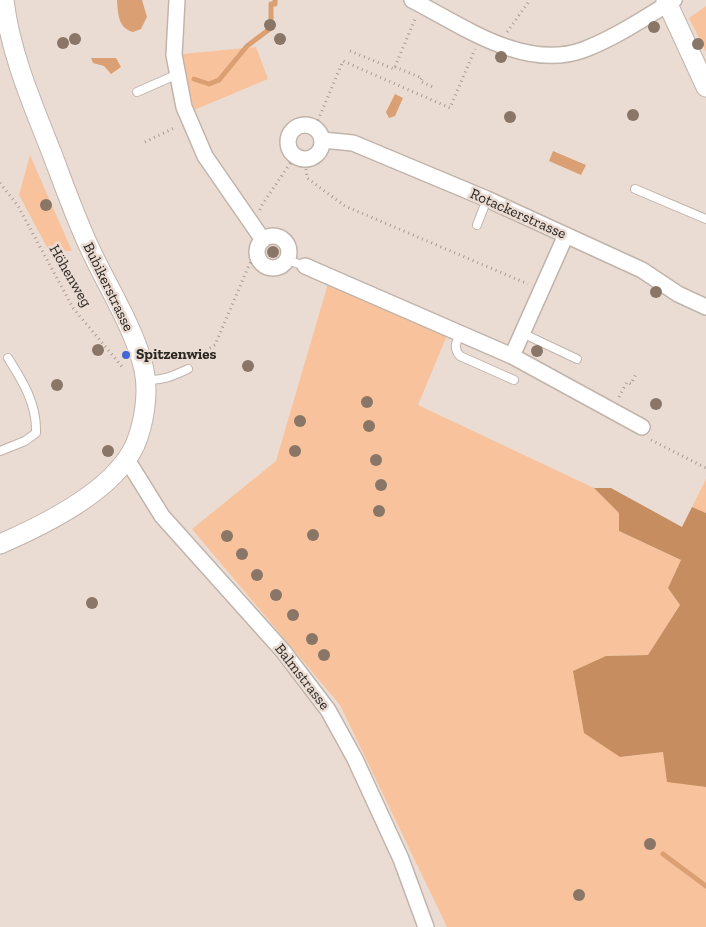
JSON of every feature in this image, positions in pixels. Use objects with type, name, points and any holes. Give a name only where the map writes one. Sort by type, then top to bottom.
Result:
[{"type":"street","name":"Bubikerstrasse","points":[[0,544],[57,516],[83,500],[116,472],[139,435],[143,412],[138,376],[139,353],[84,236],[25,86],[6,16],[4,0]]},
{"type":"street","points":[[177,0],[174,55],[184,107],[205,156],[259,234],[258,257],[262,264],[269,268],[277,268],[288,260],[290,249],[286,242],[279,237],[259,234]]},
{"type":"street","points":[[417,2],[521,53],[552,56],[583,50],[669,1],[706,87]]},
{"type":"street","points":[[306,125],[314,127],[322,140],[320,150],[314,157],[300,158],[290,150],[288,141],[290,132],[297,126],[306,125]]},
{"type":"street","name":"Rotackerstrasse","points":[[322,140],[353,143],[487,199],[642,270],[678,294],[706,307]]},
{"type":"street","points":[[512,356],[566,235]]},
{"type":"street","points":[[305,266],[512,356],[642,427]]},
{"type":"street","name":"Balmstrasse","points":[[125,460],[131,466],[162,516],[283,651],[328,710],[355,758],[401,859],[426,927]]},
{"type":"lane","points":[[137,92],[178,74]]},
{"type":"lane","points":[[635,189],[706,219]]},
{"type":"lane","points":[[477,224],[487,199]]},
{"type":"lane","points":[[288,260],[305,266]]},
{"type":"lane","points":[[460,333],[456,350],[460,356],[514,380]]},
{"type":"lane","points":[[522,333],[577,359]]},
{"type":"lane","points":[[0,451],[26,441],[36,433],[37,418],[28,389],[8,358]]},
{"type":"lane","points":[[138,376],[158,380],[173,377],[188,368]]},
{"type":"path","points":[[505,36],[530,0]]},
{"type":"path","points":[[350,51],[391,70],[395,66],[417,2]]},
{"type":"path","points":[[318,122],[343,62],[450,108],[478,42]]},
{"type":"path","points":[[395,66],[422,78],[420,82],[435,88]]},
{"type":"path","points":[[145,142],[176,128],[170,113],[184,107]]},
{"type":"path","points":[[259,234],[262,205],[300,158]]},
{"type":"path","points":[[300,158],[307,178],[345,206],[543,290]]},
{"type":"path","name":"Höhenweg","points":[[0,183],[18,206],[73,308],[125,370],[138,376]]},
{"type":"path","points":[[188,368],[192,360],[215,345],[247,270],[258,257]]},
{"type":"path","points":[[612,411],[627,382],[630,384],[636,374]]},
{"type":"path","points":[[642,427],[650,440],[706,468]]},
{"type":"shaded area","points":[[117,0],[142,0],[147,17],[141,29],[133,32],[124,27],[120,20]]},
{"type":"shaded area","points":[[706,6],[706,52],[689,18]]},
{"type":"shaded area","points":[[256,47],[268,79],[194,110],[182,54]]},
{"type":"shaded area","points":[[91,58],[116,58],[121,67],[111,74],[104,66],[93,63]]},
{"type":"shaded area","points":[[395,94],[403,98],[395,116],[389,118],[386,112]]},
{"type":"shaded area","points":[[553,151],[586,165],[581,175],[549,161]]},
{"type":"shaded area","points":[[30,155],[72,251],[49,251],[19,195]]},
{"type":"shaded area","points":[[329,280],[448,333],[418,405],[594,488],[619,513],[619,531],[681,560],[668,588],[680,605],[648,655],[606,656],[620,757],[663,752],[692,785],[706,787],[706,927],[447,927],[340,705],[192,529],[276,461]]},
{"type":"shaded area","points":[[706,479],[706,513],[692,507]]},
{"type":"shaded area","points":[[594,488],[611,488],[682,527],[692,507],[706,513],[706,787],[667,782],[663,752],[620,757],[584,733],[573,671],[606,656],[648,655],[680,605],[668,588],[681,560],[619,531],[619,513]]},
{"type":"waterway","points":[[194,79],[209,84],[219,80],[247,46],[271,28],[271,4],[275,4],[275,0]]},
{"type":"waterway","points":[[663,854],[706,886]]},
{"type":"place","name":"Spitzenwies","points":[[126,355]]}]
